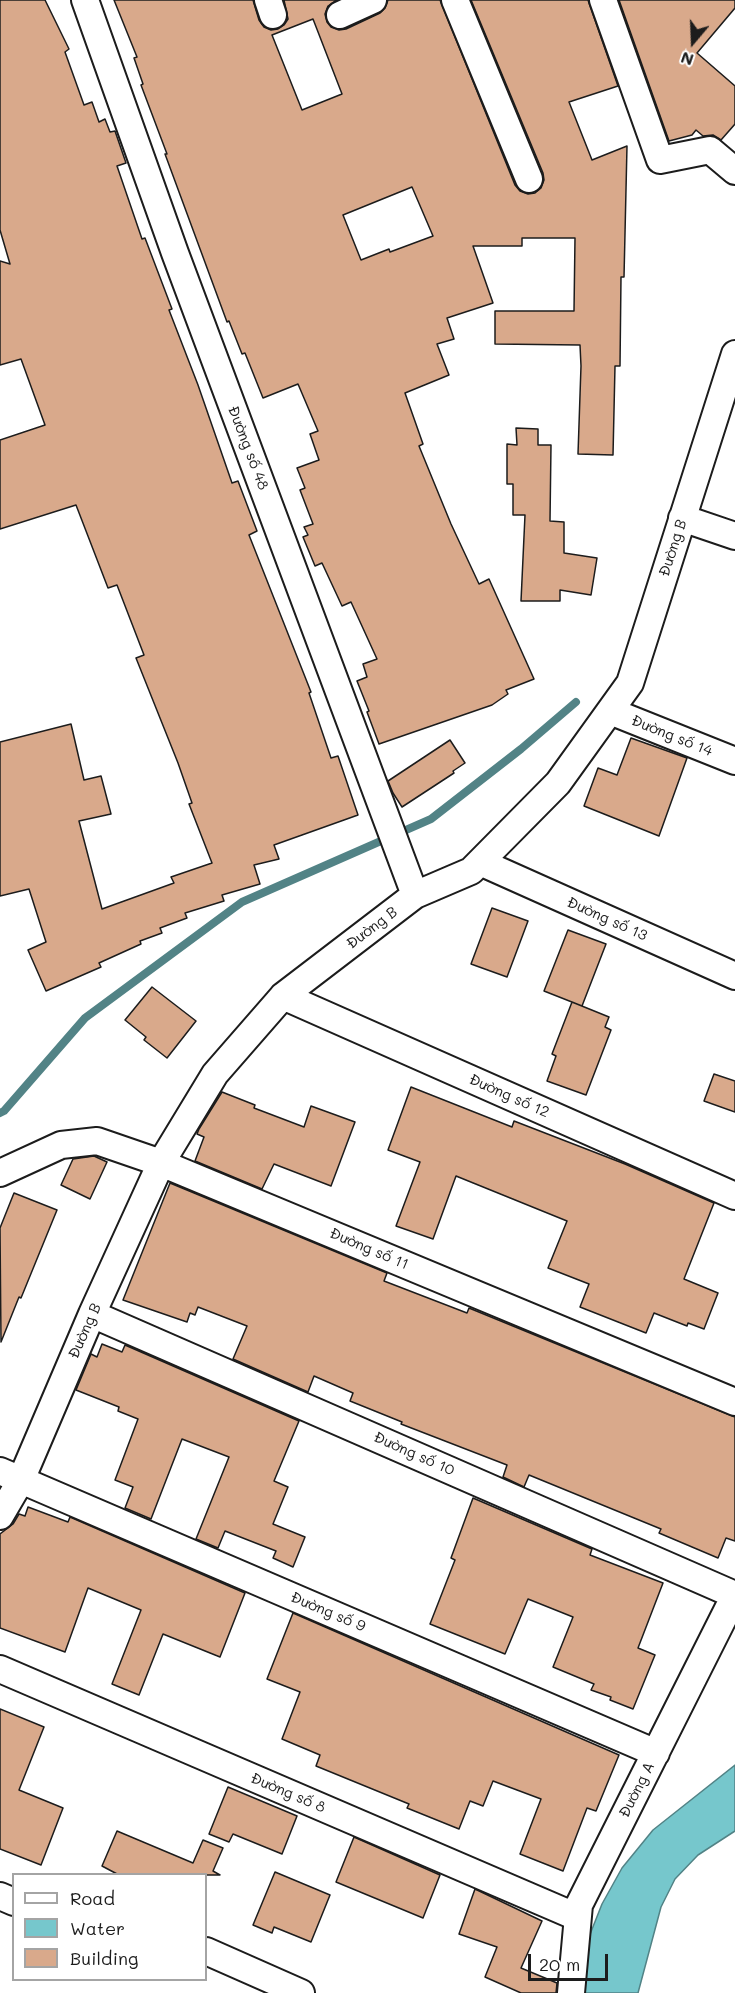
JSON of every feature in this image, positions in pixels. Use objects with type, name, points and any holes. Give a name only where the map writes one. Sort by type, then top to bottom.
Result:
[{"type":"street","name":"Đường số 48","points":[[86,0],[175,253],[415,895]]},
{"type":"street","points":[[340,15],[373,0]]},
{"type":"street","points":[[455,0],[529,179]]},
{"type":"street","points":[[603,0],[660,160],[710,150],[735,171]]},
{"type":"street","name":"Đường B","points":[[0,1516],[10,1475],[92,1314],[161,1163],[215,1074],[283,996],[415,895],[471,871],[558,783],[630,683],[735,354]]},
{"type":"street","points":[[682,518],[735,536]]},
{"type":"street","name":"Đường số 14","points":[[610,711],[735,761]]},
{"type":"street","name":"Đường số 13","points":[[480,862],[735,976]]},
{"type":"street","name":"Đường số 12","points":[[283,996],[735,1196]]},
{"type":"street","name":"Đường số 11","points":[[0,1173],[61,1145],[97,1141],[161,1163],[735,1402]]},
{"type":"street","name":"Đường số 10","points":[[92,1314],[735,1595]]},
{"type":"street","name":"Đường số 9","points":[[10,1475],[656,1753]]},
{"type":"street","name":"Đường A","points":[[571,1993],[579,1905],[735,1595]]},
{"type":"street","name":"Đường số 8","points":[[0,1669],[577,1917]]},
{"type":"street","points":[[207,1951],[301,1993]]},
{"type":"water","points":[[735,1765],[735,1831],[698,1855],[675,1879],[661,1907],[638,1993],[581,1993],[583,1952],[602,1904],[622,1868],[653,1830]]},
{"type":"building","points":[[0,0],[45,0],[69,49],[65,52],[84,105],[92,102],[99,122],[105,119],[110,132],[115,131],[126,163],[117,166],[142,239],[145,238],[172,309],[169,310],[232,483],[238,481],[257,531],[249,535],[311,692],[309,693],[331,758],[338,756],[358,815],[274,845],[279,859],[254,865],[260,884],[222,895],[224,901],[185,913],[187,918],[160,928],[162,933],[140,941],[141,944],[99,963],[101,967],[46,991],[28,950],[46,942],[29,889],[0,896],[0,742],[71,724],[84,780],[101,776],[111,814],[79,821],[102,909],[174,883],[171,877],[212,863],[189,804],[192,803],[178,763],[136,658],[144,655],[117,585],[108,588],[76,505],[0,529],[0,440],[45,425],[21,359],[0,365],[0,261],[10,264],[0,230]]},
{"type":"building","points":[[114,0],[253,0],[259,20],[264,27],[271,30],[278,29],[288,19],[284,0],[337,0],[328,6],[325,14],[331,27],[339,30],[380,13],[388,0],[440,0],[515,185],[520,191],[528,194],[535,193],[541,188],[544,180],[543,173],[471,0],[588,0],[618,86],[569,102],[592,160],[627,146],[624,277],[621,277],[620,366],[615,366],[613,455],[578,454],[580,345],[495,344],[495,311],[574,311],[575,238],[522,238],[522,246],[473,246],[493,303],[447,318],[454,339],[437,344],[449,375],[405,393],[423,444],[419,446],[451,524],[479,584],[489,579],[534,679],[506,690],[508,694],[492,705],[379,744],[357,681],[367,677],[363,664],[377,659],[351,602],[342,606],[322,563],[315,566],[303,537],[308,535],[304,527],[313,524],[300,490],[305,488],[297,468],[319,460],[310,434],[318,431],[298,384],[263,398],[245,353],[242,354],[229,321],[227,322],[141,85],[143,84],[134,58],[137,57]],"holes":[[[313,19],[342,94],[302,110],[272,35]],[[412,187],[433,236],[361,260],[343,215]]]},
{"type":"building","points":[[619,0],[735,0],[735,8],[697,53],[735,86],[735,124],[721,140],[713,135],[703,136],[696,130],[692,135],[669,141]]},
{"type":"building","points":[[516,428],[538,429],[538,445],[551,445],[550,521],[564,522],[564,553],[597,558],[591,595],[560,590],[560,601],[521,601],[525,515],[513,515],[513,484],[507,484],[507,444],[517,445]]},
{"type":"building","points":[[631,738],[687,758],[659,836],[584,806],[598,768],[617,775]]},
{"type":"building","points":[[450,740],[465,763],[453,771],[454,773],[402,807],[388,781]]},
{"type":"building","points":[[492,908],[528,921],[507,977],[471,964]]},
{"type":"building","points":[[568,930],[606,944],[582,1006],[544,991]]},
{"type":"building","points":[[152,987],[196,1021],[167,1058],[144,1040],[146,1037],[125,1020]]},
{"type":"building","points":[[572,1002],[609,1017],[605,1027],[611,1030],[586,1095],[547,1081],[556,1056],[552,1054]]},
{"type":"building","points":[[714,1074],[735,1081],[735,1112],[704,1101]]},
{"type":"building","points":[[411,1087],[512,1127],[514,1121],[625,1164],[714,1203],[684,1279],[718,1293],[704,1329],[688,1323],[687,1326],[654,1313],[646,1333],[580,1307],[589,1284],[548,1268],[567,1221],[456,1176],[433,1239],[396,1226],[420,1162],[388,1150]]},
{"type":"building","points":[[222,1092],[255,1105],[254,1108],[304,1127],[311,1106],[355,1122],[331,1186],[274,1164],[262,1189],[195,1161],[204,1137],[197,1134]]},
{"type":"building","points":[[94,1156],[107,1162],[90,1199],[61,1185],[73,1159]]},
{"type":"building","points":[[170,1183],[387,1273],[384,1281],[467,1313],[469,1308],[735,1417],[735,1541],[726,1538],[718,1558],[659,1533],[661,1529],[529,1475],[524,1487],[503,1477],[507,1465],[401,1424],[402,1422],[350,1401],[353,1393],[314,1376],[308,1392],[233,1359],[247,1326],[198,1307],[195,1315],[190,1313],[187,1322],[123,1300]]},
{"type":"building","points":[[14,1193],[57,1210],[1,1342],[0,1228]]},
{"type":"building","points":[[102,1344],[122,1352],[125,1345],[299,1421],[274,1481],[288,1487],[273,1524],[305,1537],[293,1567],[273,1558],[276,1551],[225,1531],[218,1548],[196,1539],[229,1457],[182,1439],[151,1519],[125,1508],[133,1487],[115,1480],[138,1419],[118,1411],[119,1407],[76,1390],[91,1354],[97,1357]]},
{"type":"building","points":[[473,1498],[592,1549],[590,1555],[663,1583],[638,1648],[655,1655],[633,1709],[610,1700],[611,1697],[591,1690],[594,1684],[553,1667],[573,1617],[528,1599],[505,1654],[430,1624],[455,1560],[451,1558]]},
{"type":"building","points":[[28,1507],[68,1522],[70,1517],[245,1593],[220,1657],[163,1634],[139,1695],[112,1684],[141,1610],[88,1588],[65,1652],[0,1628],[0,1534],[13,1524],[19,1514],[25,1516]]},
{"type":"building","points":[[293,1613],[619,1755],[596,1811],[587,1808],[563,1871],[520,1854],[541,1799],[493,1781],[483,1806],[470,1801],[459,1829],[407,1808],[409,1804],[316,1766],[320,1755],[282,1739],[300,1692],[267,1679]]},
{"type":"building","points":[[0,1709],[44,1727],[19,1790],[63,1808],[41,1865],[0,1849]]},
{"type":"building","points":[[228,1787],[297,1816],[282,1854],[233,1834],[229,1842],[209,1834]]},
{"type":"building","points":[[117,1831],[193,1863],[203,1840],[223,1848],[213,1871],[220,1875],[115,1873],[102,1866]]},
{"type":"building","points":[[354,1837],[440,1875],[423,1918],[336,1882]]},
{"type":"building","points":[[275,1872],[330,1895],[311,1942],[274,1927],[272,1933],[253,1925]]},
{"type":"building","points":[[475,1889],[542,1921],[521,1968],[557,1983],[556,1993],[521,1993],[485,1977],[497,1947],[459,1934]]},
{"type":"waterway","points":[[0,1113],[85,1018],[242,902],[431,819],[521,749],[576,702]]}]
